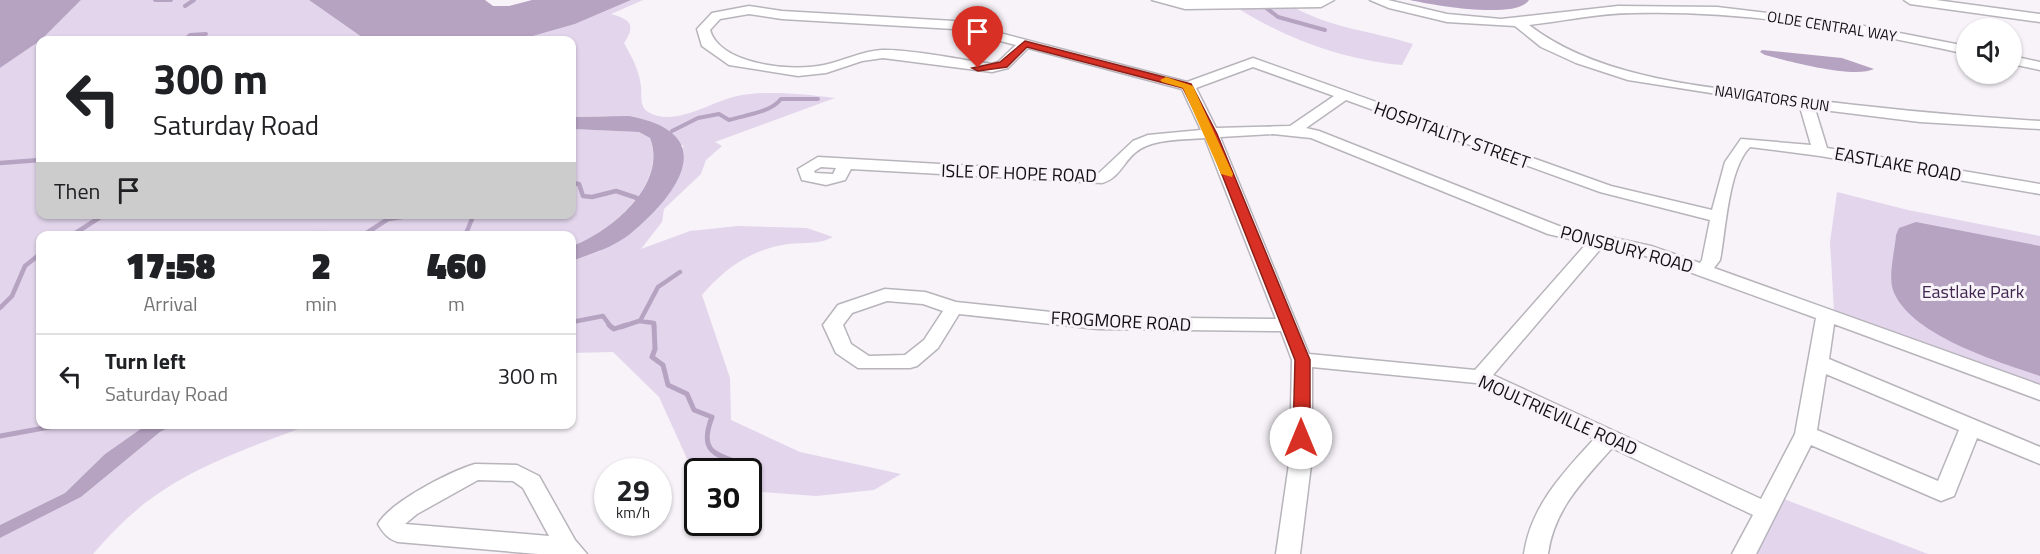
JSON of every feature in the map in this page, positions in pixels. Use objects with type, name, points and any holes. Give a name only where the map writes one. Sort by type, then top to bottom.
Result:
[{"type":"street","points":[[1158,0],[1185,5],[1216,5],[1328,0]]},
{"type":"street","name":"OLDE CENTRAL WAY","points":[[1376,0],[1397,7],[1461,19],[1518,22],[1633,9],[1716,10],[1792,18],[1888,33],[1956,48]]},
{"type":"street","points":[[1910,0],[2040,18]]},
{"type":"street","points":[[1976,0],[2040,8]]},
{"type":"street","points":[[1567,4],[1582,13]]},
{"type":"street","points":[[1025,44],[1003,65],[992,68],[883,54],[860,57],[826,69],[798,72],[734,62],[707,43],[703,29],[707,25],[734,20],[770,20],[782,15],[954,25],[1188,86],[1211,134],[1302,360],[1301,457],[1288,554]]},
{"type":"street","name":"NAVIGATORS RUN","points":[[1518,22],[1546,44],[1581,60],[1633,77],[1806,104],[1920,118],[2040,125]]},
{"type":"street","name":"HOSPITALITY STREET","points":[[1188,86],[1253,62],[1606,189],[1720,217]]},
{"type":"street","points":[[2022,62],[2040,66]]},
{"type":"street","points":[[1294,130],[1344,96]]},
{"type":"street","points":[[1806,104],[1820,151]]},
{"type":"street","name":"PONSBURY ROAD","points":[[1211,134],[1294,130],[1314,134],[1554,230],[1645,250],[2040,393]]},
{"type":"street","name":"ISLE OF HOPE ROAD","points":[[846,164],[1102,178],[1113,172],[1121,157],[1132,144],[1148,140],[1211,134]]},
{"type":"street","name":"EASTLAKE ROAD","points":[[1720,217],[1735,154],[1740,145],[1756,141],[2040,189]]},
{"type":"street","points":[[1704,270],[1711,260],[1720,217]]},
{"type":"street","points":[[1480,377],[1599,240]]},
{"type":"street","name":"FROGMORE ROAD","points":[[954,308],[931,345],[909,361],[865,363],[843,348],[833,325],[845,309],[885,295],[925,298],[954,308],[1098,323],[1288,325]]},
{"type":"street","points":[[1743,554],[1806,434],[1826,316]]},
{"type":"street","name":"MOULTRIEVILLE ROAD","points":[[1302,360],[1480,377],[1766,511]]},
{"type":"street","points":[[1819,363],[2040,456]]},
{"type":"street","points":[[1806,434],[1941,492],[1946,490],[1970,428]]},
{"type":"street","points":[[1536,554],[1537,534],[1551,504],[1609,437]]},
{"type":"street","points":[[475,472],[517,473],[531,482],[571,550],[398,533],[390,524],[409,508],[475,472]]},
{"type":"green space","points":[[81,0],[309,0],[360,36],[45,36]]},
{"type":"green space","points":[[631,0],[643,0],[611,14],[629,23],[630,31],[624,43],[637,69],[642,104],[648,112],[669,117],[681,115],[737,96],[761,93],[835,98],[715,142],[722,146],[706,160],[701,174],[664,209],[662,222],[641,249],[690,231],[738,226],[807,228],[833,237],[817,242],[788,244],[751,255],[720,276],[702,295],[730,378],[731,420],[800,452],[901,474],[874,490],[816,496],[762,492],[762,458],[687,458],[659,397],[613,352],[576,353],[576,260],[600,251],[684,146],[606,116],[576,117],[576,36],[533,36],[575,24]]},
{"type":"green space","points":[[1292,6],[1336,24],[1413,44],[1402,65],[1358,58],[1294,38],[1236,7]]},
{"type":"green space","points":[[36,44],[36,219],[576,219],[576,129],[639,132],[650,138],[653,155],[650,172],[643,189],[632,204],[603,230],[576,244],[576,231],[36,231],[36,429],[142,429],[105,454],[65,493],[0,525],[0,68]]},
{"type":"green space","name":"Eastlake Park","points":[[1837,192],[1908,210],[2040,236],[2040,387],[1834,311],[1830,242]]},
{"type":"green space","points":[[166,429],[299,429],[220,460],[178,481],[133,513],[93,554],[0,554],[0,538],[81,497]]},
{"type":"green space","points":[[1784,499],[1928,554],[1755,554]]},
{"type":"shaded area","points":[[0,0],[81,0],[45,36],[36,36],[36,43],[0,68]]},
{"type":"shaded area","points":[[309,0],[485,0],[493,6],[509,6],[532,0],[631,0],[575,24],[533,36],[360,36]]},
{"type":"shaded area","points":[[1410,0],[1529,0],[1521,6],[1491,10]]},
{"type":"shaded area","points":[[1762,50],[1842,58],[1874,69],[1865,72],[1837,71],[1765,55],[1760,52]]},
{"type":"shaded area","points":[[629,116],[658,124],[675,136],[683,150],[683,166],[676,183],[664,201],[630,234],[610,246],[576,260],[576,244],[603,230],[619,218],[644,189],[651,172],[653,155],[650,138],[639,132],[576,129],[576,117]]},
{"type":"shaded area","points":[[1916,222],[2040,246],[2040,376],[1957,345],[1917,320],[1902,306],[1892,284],[1891,270],[1896,235],[1899,228]]},
{"type":"shaded area","points":[[141,429],[166,429],[81,497],[0,538],[0,525],[65,493],[105,454]]},
{"type":"waterway","points":[[155,0],[171,0]]},
{"type":"waterway","points":[[185,6],[194,0]]},
{"type":"waterway","points":[[1256,0],[1278,17],[1325,30]]},
{"type":"waterway","points":[[189,36],[206,34]]},
{"type":"waterway","points":[[672,131],[698,118],[719,114],[729,120],[757,113],[781,99],[818,99]]},
{"type":"waterway","points":[[0,163],[36,160]]},
{"type":"waterway","points":[[576,184],[579,184],[583,196],[592,197],[616,191],[637,198]]},
{"type":"waterway","points":[[79,231],[97,219]]},
{"type":"waterway","points":[[370,231],[388,219]]},
{"type":"waterway","points":[[467,231],[472,219]]},
{"type":"waterway","points":[[0,308],[12,296],[25,266],[36,257]]},
{"type":"waterway","points":[[640,321],[658,287],[680,272]]},
{"type":"waterway","points":[[576,321],[603,316],[610,326]]},
{"type":"waterway","points":[[621,327],[639,321],[654,323],[654,325]]},
{"type":"waterway","points":[[610,326],[614,329],[626,325]]},
{"type":"waterway","points":[[654,325],[655,349],[652,357],[663,365],[668,385],[687,394],[694,410],[712,417],[707,436],[708,443],[715,453],[726,458]]},
{"type":"waterway","points":[[0,436],[38,429]]},
{"type":"slow traffic","points":[[1166,80],[1188,86],[1227,174]]},
{"type":"route","points":[[978,68],[1003,65],[1025,44],[1188,86],[1211,134],[1302,360],[1301,438]]}]
